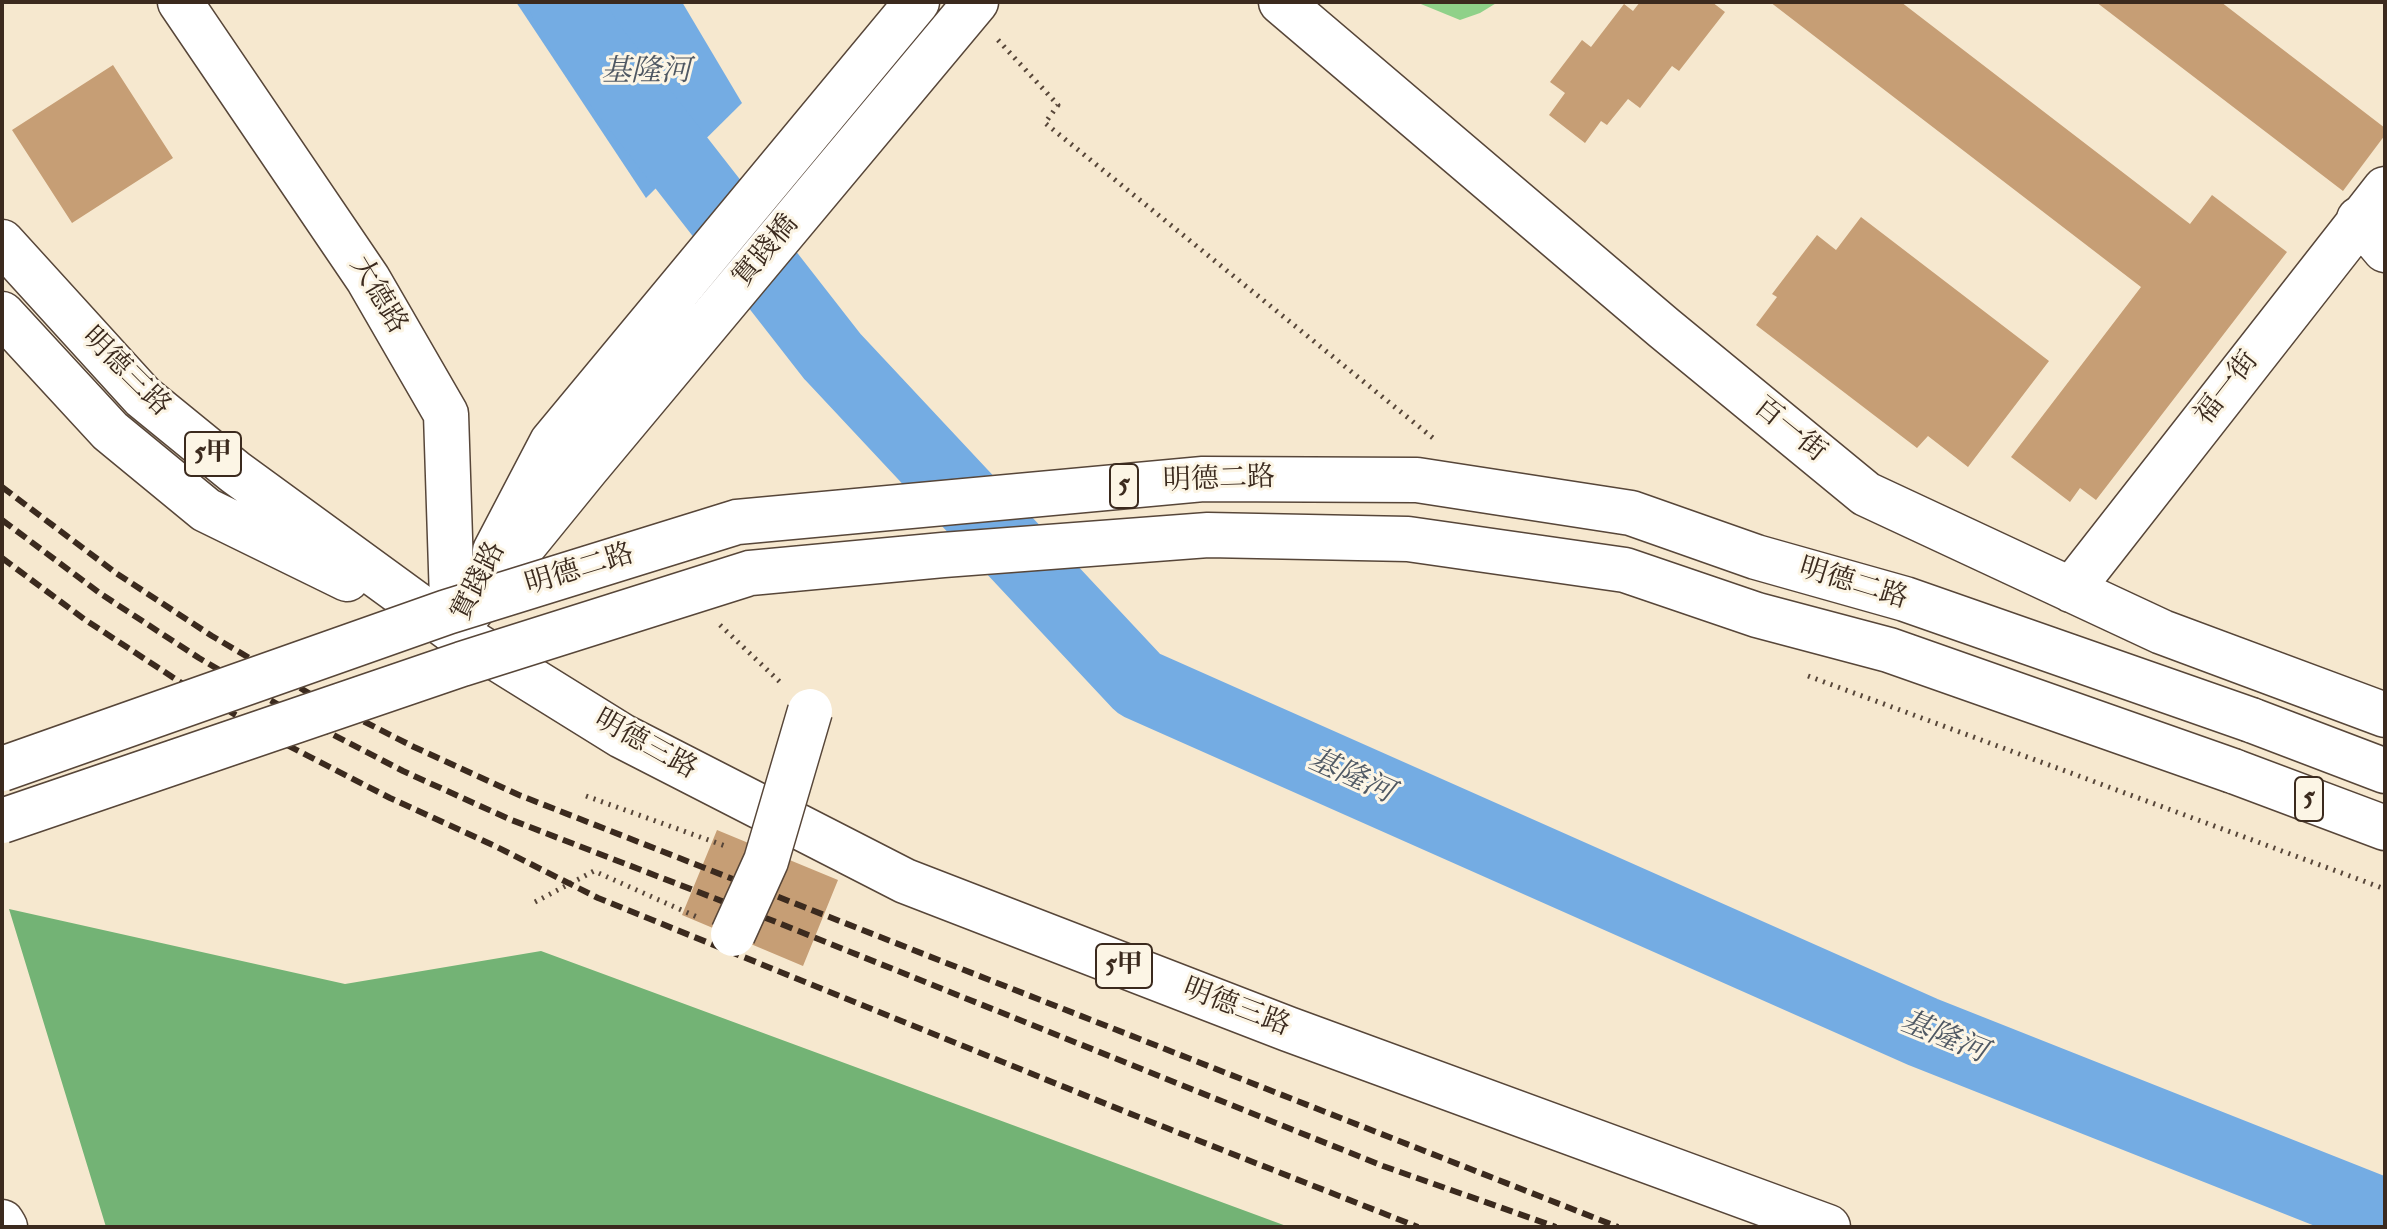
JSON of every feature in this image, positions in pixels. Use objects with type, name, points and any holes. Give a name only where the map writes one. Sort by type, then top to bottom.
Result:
[{"type":"main road","name":"大德路","points":[[180,2],[368,279],[446,414],[453,631]]},
{"type":"main road","name":"百一街","points":[[1281,2],[1664,328],[1866,494],[2162,632],[2385,715]]},
{"type":"main road","name":"實踐橋","points":[[552,442],[915,4]]},
{"type":"main road","name":"實踐橋","points":[[586,469],[962,18]]},
{"type":"main road","name":"福一街","points":[[2071,590],[2376,219]]},
{"type":"main road","name":"明德三路","points":[[2,242],[143,397],[235,472],[453,631],[622,736],[905,881],[1288,1029],[1828,1227]]},
{"type":"main road","name":"明德三路","points":[[2,314],[110,431],[206,510],[453,631]]},
{"type":"main road","name":"實踐路","points":[[453,631],[552,442]]},
{"type":"main road","name":"實踐路","points":[[453,631],[586,469]]},
{"type":"main road","name":"明德二路","points":[[2,769],[447,612],[737,522],[1203,479],[1417,480],[1631,513],[1756,557],[1905,599],[2251,720],[2385,771]]},
{"type":"main road","name":"明德二路","points":[[2,821],[462,664],[750,573],[1208,535],[1408,539],[1625,570],[1757,615],[1889,650],[2385,828]]},
{"type":"main road","points":[[733,934],[766,861],[810,711]]},
{"type":"path","points":[[719,624],[810,711]]},
{"type":"path","points":[[586,796],[766,861]]},
{"type":"path","points":[[535,902],[594,871],[733,934]]},
{"type":"green space","points":[[1416,2],[1498,2],[1460,20]]},
{"type":"green space","points":[[9,909],[345,984],[541,951],[1289,1227],[106,1227]]},
{"type":"water","name":"基隆河","points":[[516,2],[682,2],[742,103],[646,198]]},
{"type":"building","points":[[1640,2],[1712,2],[1725,12],[1679,71],[1672,66],[1640,108],[1628,99],[1607,125],[1601,121],[1585,143],[1549,115],[1565,93],[1550,82],[1582,40],[1591,47],[1624,4],[1633,11]]},
{"type":"building","points":[[1770,2],[1901,2],[2190,224],[2212,195],[2287,252],[2096,500],[2080,488],[2070,502],[2011,457],[2141,287]]},
{"type":"building","points":[[2096,2],[2221,2],[2385,128],[2385,135],[2343,191]]},
{"type":"building","points":[[113,65],[173,158],[72,223],[12,130]]},
{"type":"building","points":[[1861,217],[2049,361],[1968,467],[1928,436],[1917,448],[1756,325],[1777,297],[1772,294],[1817,235],[1836,250]]},
{"type":"building","points":[[717,830],[838,880],[803,966],[682,915]]},
{"type":"waterway","name":"基隆河","points":[[565,2],[587,42],[832,356],[1139,684],[1923,1032],[2385,1215]]},
{"type":"railway","points":[[2,487],[116,573],[212,636],[312,695],[414,747],[519,795],[1618,1227]]},
{"type":"railway","points":[[2,520],[101,594],[199,658],[299,717],[403,771],[509,819],[771,920],[1383,1166],[1556,1227]]},
{"type":"railway","points":[[2,558],[84,619],[183,684],[285,744],[598,898],[1418,1227]]}]
